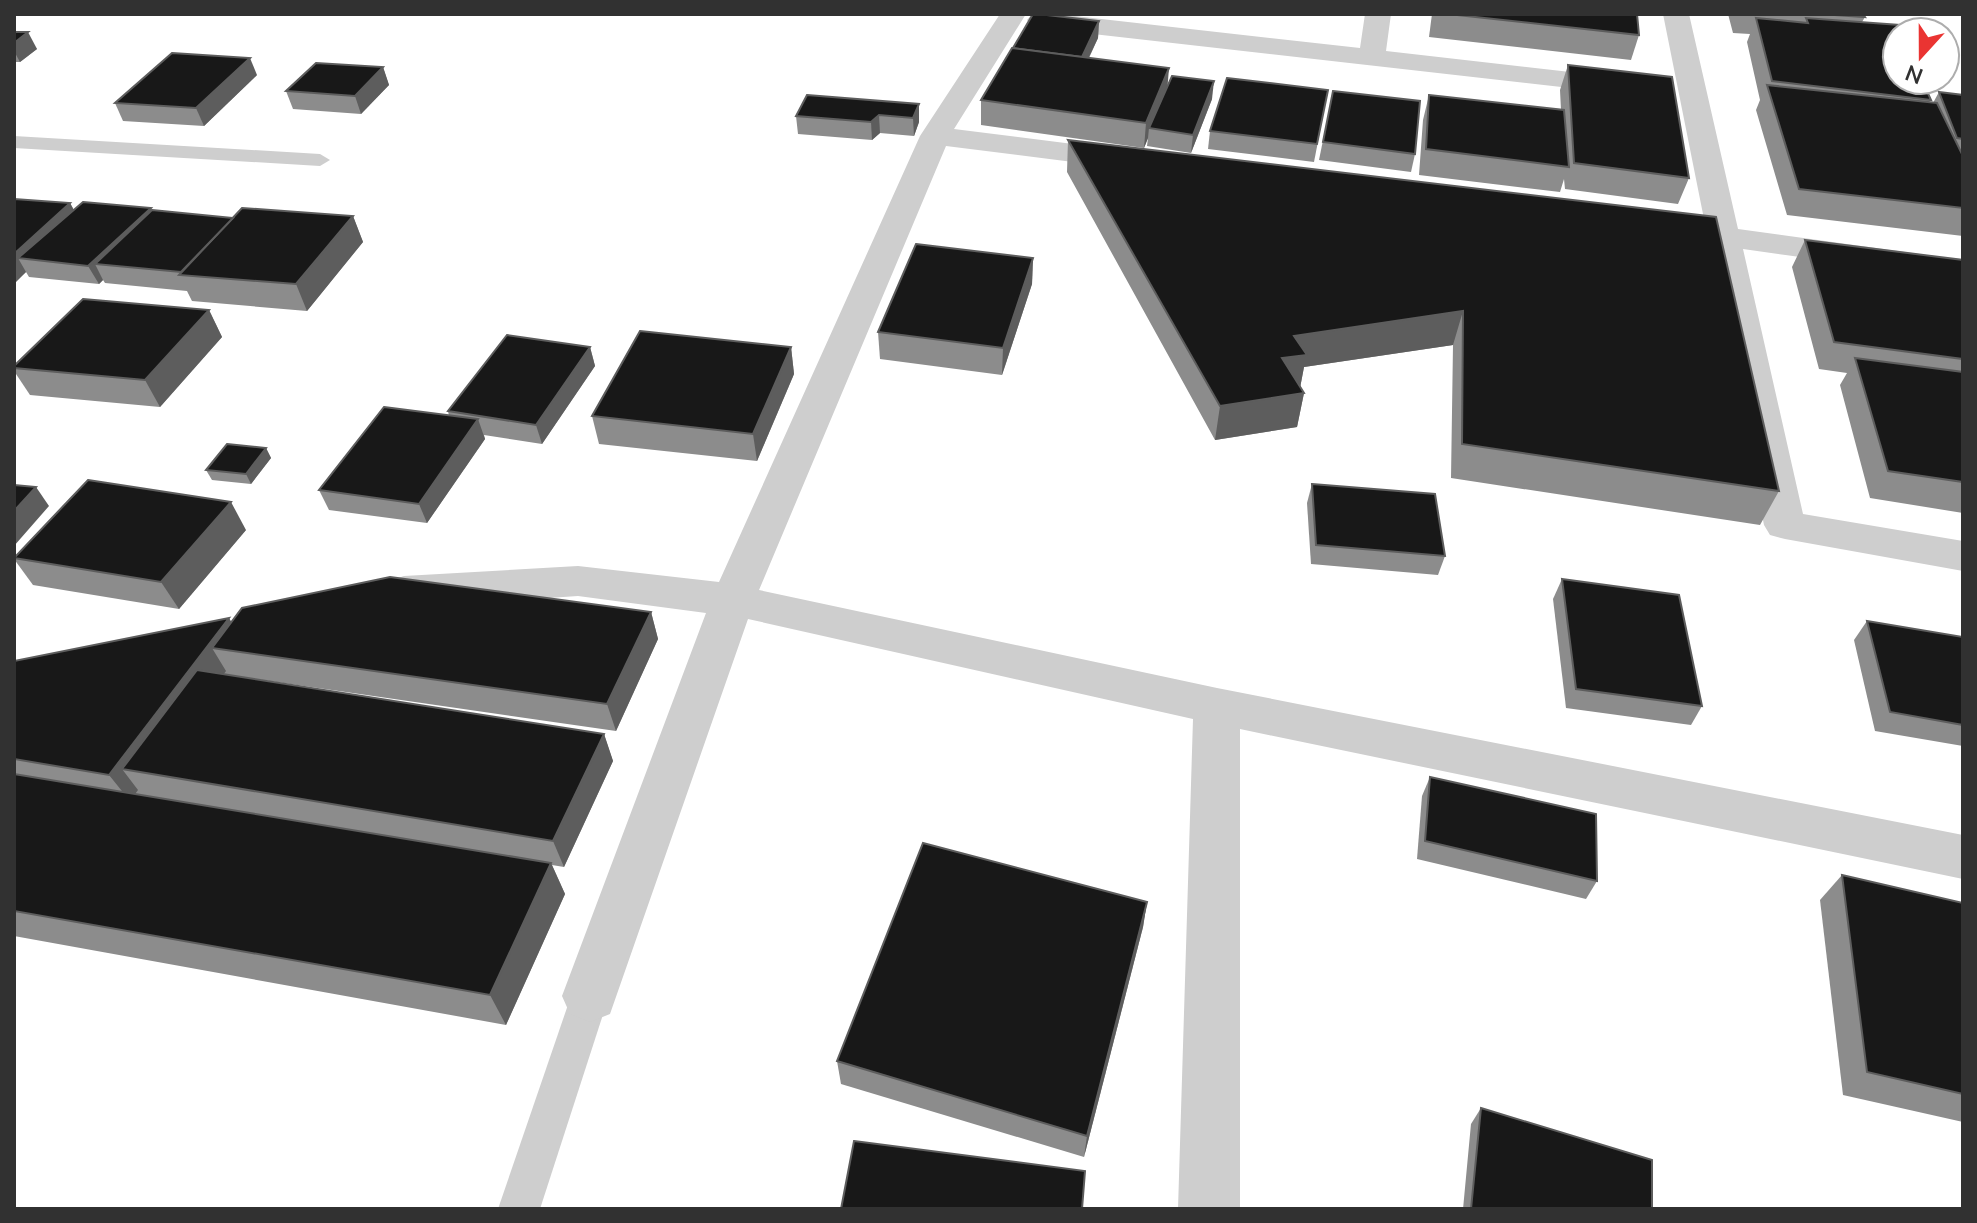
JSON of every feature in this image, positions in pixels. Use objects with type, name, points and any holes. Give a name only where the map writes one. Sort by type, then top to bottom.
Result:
[{"type":"street","points":[[1372,57],[1378,14]]},
{"type":"street","points":[[1676,14],[1668,91],[1724,236],[1785,525],[1963,556]]},
{"type":"street","points":[[590,996],[733,600],[935,136],[1012,16],[1668,91]]},
{"type":"street","points":[[935,136],[1156,164]]},
{"type":"street","points":[[1629,224],[1963,270]]},
{"type":"street","points":[[360,598],[421,589],[578,581],[733,600],[1217,706],[1963,857]]},
{"type":"street","points":[[1209,1209],[1217,706]]},
{"type":"lane","points":[[14,142],[320,160]]},
{"type":"lane","points":[[519,1209],[590,996]]},
{"type":"building","points":[[1033,14],[1099,21],[1082,57],[1013,48]]},
{"type":"building","points":[[1448,14],[1637,14],[1639,35]]},
{"type":"building","points":[[1820,14],[1863,14],[1865,17]]},
{"type":"building","points":[[1756,18],[1808,23],[1806,18],[1881,24],[1881,94],[1772,81]]},
{"type":"building","points":[[14,32],[28,32],[14,43]]},
{"type":"building","points":[[1012,48],[1169,68],[1146,123],[981,100]]},
{"type":"building","points":[[172,53],[250,58],[196,108],[115,103]]},
{"type":"building","points":[[316,63],[383,67],[355,96],[286,91]]},
{"type":"building","points":[[1568,65],[1672,77],[1689,178],[1574,163]]},
{"type":"building","points":[[1172,76],[1214,81],[1193,135],[1149,128]]},
{"type":"building","points":[[1227,78],[1328,90],[1317,144],[1210,131]]},
{"type":"building","points":[[1767,85],[1937,103],[1963,156],[1963,208],[1799,189]]},
{"type":"building","points":[[1333,91],[1420,101],[1415,154],[1323,142]]},
{"type":"building","points":[[807,95],[919,104],[913,118],[879,115],[871,122],[796,116]]},
{"type":"building","points":[[1429,95],[1564,110],[1569,167],[1426,149]]},
{"type":"building","points":[[1963,95],[1963,139],[1957,138],[1941,96]]},
{"type":"building","points":[[1898,96],[1929,96],[1931,100]]},
{"type":"building","points":[[1068,140],[1716,217],[1779,491],[1462,444],[1463,311],[1294,336],[1307,355],[1282,358],[1304,393],[1220,406]]},
{"type":"building","points":[[14,199],[70,203],[14,254]]},
{"type":"building","points":[[83,202],[151,208],[88,266],[18,258]]},
{"type":"building","points":[[242,208],[353,216],[296,284],[179,275]]},
{"type":"building","points":[[152,210],[233,218],[181,272],[95,264]]},
{"type":"building","points":[[1805,240],[1963,260],[1963,359],[1834,342]]},
{"type":"building","points":[[916,244],[1033,258],[1003,348],[878,332]]},
{"type":"building","points":[[83,299],[209,310],[145,380],[14,368]]},
{"type":"building","points":[[640,331],[791,347],[753,434],[592,416]]},
{"type":"building","points":[[507,335],[590,347],[536,425],[448,411]]},
{"type":"building","points":[[1855,358],[1963,372],[1963,482],[1888,471]]},
{"type":"building","points":[[384,407],[478,419],[419,504],[319,490]]},
{"type":"building","points":[[227,444],[266,448],[246,474],[206,470]]},
{"type":"building","points":[[88,480],[231,502],[161,582],[14,558]]},
{"type":"building","points":[[1312,484],[1435,494],[1445,556],[1316,545]]},
{"type":"building","points":[[14,485],[36,487],[14,511]]},
{"type":"building","points":[[390,577],[651,612],[607,704],[212,648],[242,608]]},
{"type":"building","points":[[1562,579],[1679,595],[1702,706],[1576,689]]},
{"type":"building","points":[[229,618],[109,775],[14,759],[14,661]]},
{"type":"building","points":[[1867,621],[1963,637],[1963,725],[1890,712]]},
{"type":"building","points":[[197,670],[604,734],[553,841],[122,769]]},
{"type":"building","points":[[14,774],[551,863],[490,995],[14,911]]},
{"type":"building","points":[[1430,777],[1596,814],[1597,881],[1425,841]]},
{"type":"building","points":[[923,843],[1147,902],[1087,1136],[837,1061]]},
{"type":"building","points":[[1842,875],[1963,903],[1963,1094],[1867,1072]]},
{"type":"building","points":[[1481,1108],[1652,1160],[1652,1209],[1471,1209]]},
{"type":"building","points":[[854,1141],[1085,1171],[1082,1209],[841,1209]]}]
